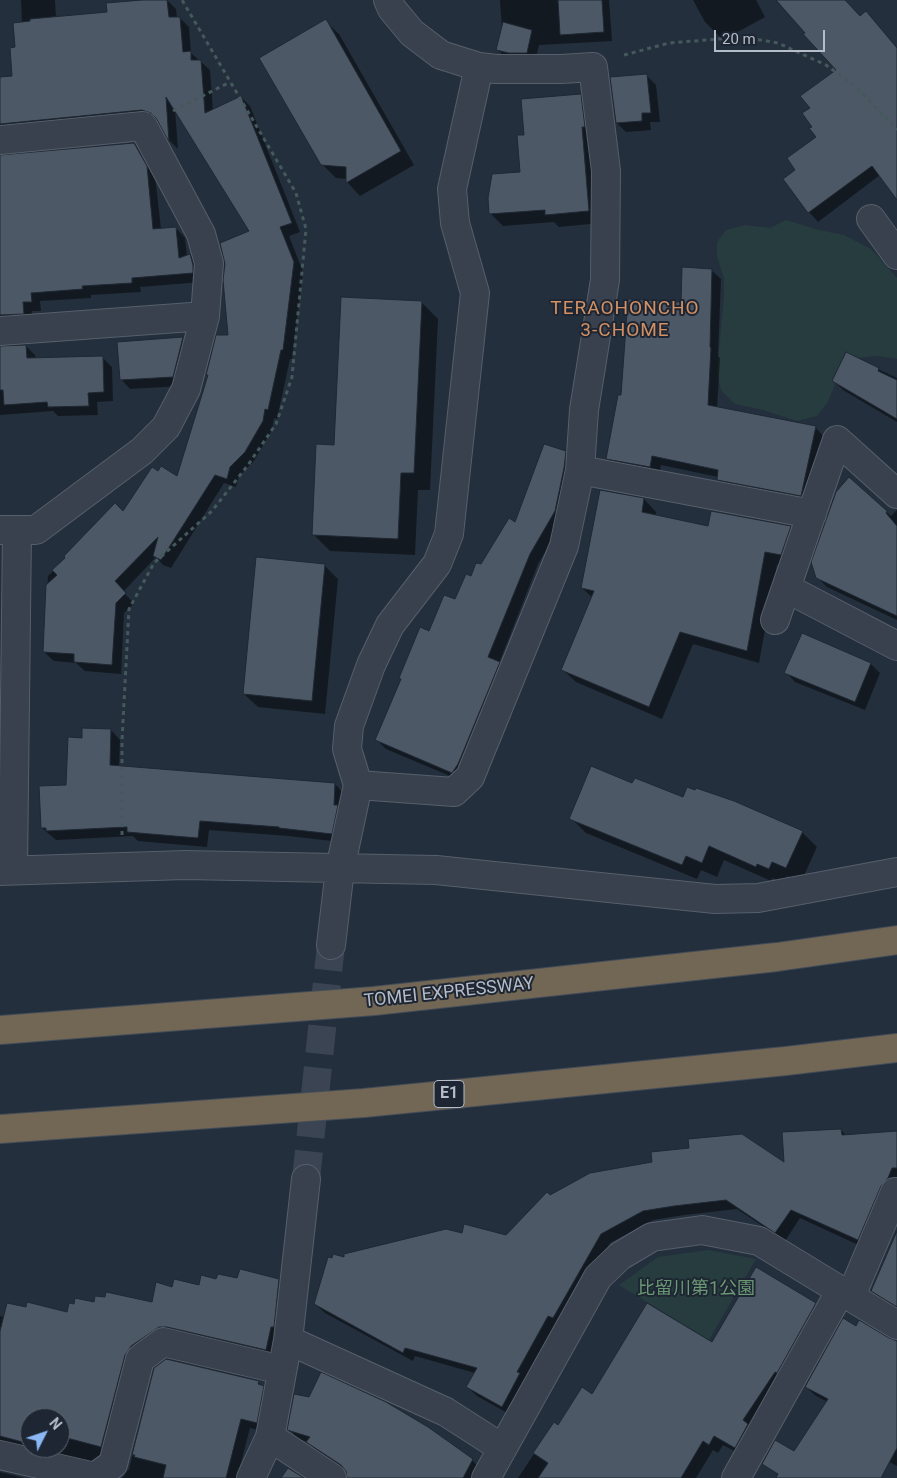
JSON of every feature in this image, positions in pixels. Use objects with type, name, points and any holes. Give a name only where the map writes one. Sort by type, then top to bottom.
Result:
[{"type":"highway","name":"TOMEI EXPRESSWAY","points":[[0,1030],[374,1001],[776,957],[897,940]]},
{"type":"highway","name":"E1","points":[[0,1129],[374,1102],[786,1061],[897,1048]]},
{"type":"street","points":[[358,785],[454,792],[470,777],[564,546],[580,470],[584,410],[605,280],[606,171],[593,67],[496,69],[479,67],[441,55],[412,33],[388,0]]},
{"type":"street","points":[[331,945],[340,869],[358,785],[347,748],[349,726],[371,665],[390,625],[437,564],[449,534],[475,293],[455,222],[452,189],[479,67]]},
{"type":"street","points":[[0,140],[144,126],[201,234],[209,263],[205,316],[186,390],[166,427],[142,451],[36,530],[8,530],[7,871],[184,865],[436,870],[715,899],[758,898],[897,872]]},
{"type":"street","points":[[871,219],[895,249]]},
{"type":"street","points":[[0,331],[205,316]]},
{"type":"street","points":[[775,620],[837,440],[897,494]]},
{"type":"street","points":[[580,470],[812,514]]},
{"type":"street","points":[[786,588],[897,646]]},
{"type":"street","points":[[251,1478],[270,1437],[288,1340],[306,1180]]},
{"type":"street","points":[[736,1478],[846,1293],[895,1192]]},
{"type":"street","points":[[486,1478],[598,1277],[620,1256],[652,1237],[702,1230],[759,1241],[897,1325]]},
{"type":"street","points":[[288,1340],[446,1412],[502,1448]]},
{"type":"street","points":[[0,1455],[95,1477],[113,1464],[140,1359],[163,1342],[282,1370]]},
{"type":"street","points":[[270,1437],[332,1478]]},
{"type":"path","points":[[122,868],[122,740],[129,609],[154,563],[212,511],[248,465],[276,424],[292,377],[306,228],[296,193],[182,0]]},
{"type":"path","points":[[593,67],[607,60],[669,43],[744,37],[778,43],[826,65],[855,86],[897,130]]},
{"type":"path","points":[[144,126],[230,82]]},
{"type":"green space","points":[[786,220],[844,235],[871,249],[897,278],[897,359],[877,356],[858,358],[838,368],[834,387],[828,402],[817,416],[797,421],[763,410],[735,404],[721,390],[717,372],[724,279],[717,256],[717,242],[726,230],[745,225],[770,228]]},
{"type":"green space","name":"比留川第1公園","points":[[708,1250],[756,1259],[709,1340],[619,1285],[658,1257]]},
{"type":"building","points":[[167,0],[169,17],[180,17],[183,52],[191,51],[191,60],[201,60],[205,113],[241,96],[292,223],[280,227],[294,262],[283,350],[281,350],[268,410],[265,409],[263,421],[245,452],[230,467],[227,479],[215,475],[161,560],[153,556],[158,537],[115,581],[126,593],[116,603],[112,665],[74,662],[74,654],[43,652],[46,585],[57,575],[52,570],[115,503],[123,511],[152,467],[158,471],[161,466],[177,476],[208,375],[206,375],[216,335],[228,335],[223,280],[225,264],[220,243],[249,231],[166,97],[169,142],[156,118],[151,113],[142,110],[0,124],[0,77],[12,76],[10,48],[15,47],[13,23],[30,21],[30,19],[107,12],[106,3]]},
{"type":"building","points":[[558,0],[602,0],[604,32],[560,35]]},
{"type":"building","points":[[776,0],[845,0],[860,16],[866,11],[897,48],[897,200],[872,166],[808,213],[783,179],[795,170],[787,158],[816,137],[809,128],[812,127],[802,113],[810,108],[800,96],[836,70],[803,34],[805,33]]},
{"type":"building","points":[[326,19],[401,151],[346,183],[346,167],[321,165],[259,58]]},
{"type":"building","points":[[503,22],[532,30],[527,53],[509,53],[496,50]]},
{"type":"building","points":[[647,74],[651,113],[642,113],[642,121],[616,123],[610,77]]},
{"type":"building","points":[[581,94],[585,127],[582,127],[589,211],[545,215],[545,210],[489,214],[488,198],[492,174],[520,172],[517,135],[524,135],[521,99]]},
{"type":"building","points":[[134,143],[147,166],[153,229],[176,227],[179,258],[190,254],[193,273],[132,278],[132,283],[82,286],[83,289],[31,293],[32,302],[23,302],[24,314],[0,315],[0,155]]},
{"type":"building","points":[[682,267],[712,269],[708,405],[816,426],[801,496],[717,480],[718,470],[652,456],[650,467],[606,459],[618,395],[621,395],[628,299],[681,302]]},
{"type":"building","points":[[341,297],[422,301],[414,473],[401,473],[398,539],[312,535],[316,444],[334,445]]},
{"type":"building","points":[[183,337],[173,377],[120,380],[117,342]]},
{"type":"building","points":[[26,345],[27,358],[103,356],[104,392],[88,393],[89,406],[48,407],[47,402],[4,405],[3,390],[0,390],[0,346]]},
{"type":"building","points":[[846,352],[879,368],[878,371],[897,380],[897,419],[832,381]]},
{"type":"building","points":[[544,444],[566,451],[555,511],[530,554],[488,657],[500,662],[458,764],[452,773],[375,740],[401,679],[399,678],[420,627],[429,631],[444,595],[455,599],[466,574],[471,576],[476,563],[481,564],[509,518],[515,522]]},
{"type":"building","points":[[849,477],[887,511],[886,513],[897,526],[897,616],[816,578],[811,562],[836,492]]},
{"type":"building","points":[[600,490],[644,498],[642,512],[708,526],[711,511],[791,526],[781,555],[765,552],[747,651],[680,632],[649,707],[561,670],[594,591],[581,588]]},
{"type":"building","points":[[256,557],[325,564],[312,701],[243,694]]},
{"type":"building","points":[[802,633],[871,663],[855,702],[784,673]]},
{"type":"building","points":[[82,728],[111,729],[110,765],[335,783],[334,805],[338,805],[332,834],[279,827],[200,821],[198,838],[127,832],[127,827],[46,831],[46,828],[41,828],[39,786],[66,785],[68,737],[82,738]]},
{"type":"building","points":[[591,766],[632,783],[635,778],[683,797],[687,787],[695,790],[696,788],[734,801],[803,831],[786,868],[772,862],[769,869],[757,864],[756,867],[709,846],[702,863],[686,856],[682,865],[569,819]]},
{"type":"building","points":[[841,1129],[842,1135],[897,1131],[897,1168],[892,1168],[888,1178],[881,1186],[858,1240],[791,1210],[775,1233],[726,1200],[643,1211],[601,1234],[553,1318],[548,1316],[517,1372],[520,1373],[502,1407],[466,1387],[477,1368],[405,1348],[403,1353],[314,1304],[328,1257],[332,1258],[333,1254],[344,1257],[344,1254],[446,1229],[462,1233],[464,1224],[506,1235],[547,1192],[550,1195],[590,1173],[652,1162],[651,1152],[689,1148],[688,1139],[742,1134],[784,1162],[782,1132]]},
{"type":"building","points":[[897,1231],[897,1307],[871,1291]]},
{"type":"building","points":[[756,1267],[816,1303],[777,1373],[775,1372],[743,1420],[748,1424],[735,1448],[714,1436],[709,1445],[703,1441],[681,1478],[538,1478],[548,1463],[533,1453],[554,1422],[558,1425],[582,1387],[592,1394],[647,1303],[712,1342]]},
{"type":"building","points":[[240,1269],[279,1279],[274,1327],[271,1327],[266,1350],[167,1327],[159,1327],[131,1346],[125,1355],[101,1447],[70,1439],[70,1408],[20,1408],[20,1441],[0,1436],[0,1331],[7,1303],[26,1307],[27,1302],[67,1312],[69,1303],[74,1304],[75,1298],[94,1302],[95,1296],[105,1297],[106,1292],[152,1302],[156,1282],[172,1287],[174,1279],[199,1285],[201,1275],[216,1279],[218,1274],[237,1278]]},
{"type":"building","points":[[843,1318],[856,1326],[859,1320],[897,1341],[897,1448],[881,1478],[776,1478],[778,1474],[762,1464],[775,1440],[794,1451],[828,1399],[805,1387]]},
{"type":"building","points":[[166,1359],[259,1381],[258,1384],[264,1386],[257,1423],[241,1419],[226,1478],[163,1478],[166,1465],[132,1455],[154,1368]]},
{"type":"building","points":[[321,1372],[386,1402],[428,1427],[473,1459],[463,1478],[347,1478],[346,1471],[341,1465],[306,1442],[310,1437],[287,1430],[294,1394],[309,1397]]},
{"type":"building","points":[[288,1468],[304,1478],[281,1478]]},
{"type":"tunnel","points":[[306,1179],[331,945]]},
{"type":"district","name":"TERAOHONCHO 3-CHOME","points":[[625,320]]}]
